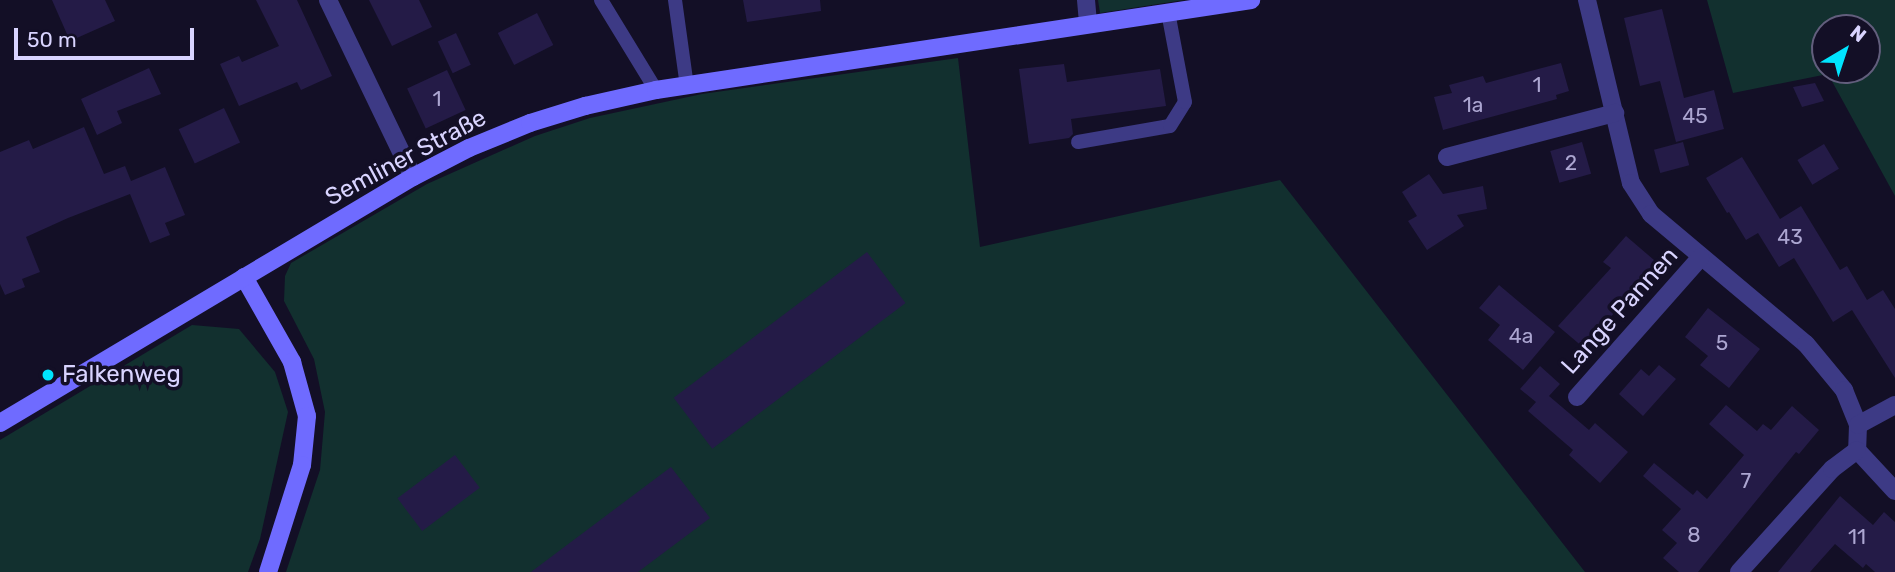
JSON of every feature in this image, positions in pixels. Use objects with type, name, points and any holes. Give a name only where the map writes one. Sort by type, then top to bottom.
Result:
[{"type":"street","points":[[328,0],[413,177]]},
{"type":"street","points":[[1086,0],[1088,24]]},
{"type":"street","name":"Semliner Straße","points":[[0,423],[413,177],[469,148],[530,123],[585,106],[656,90],[1251,0]]},
{"type":"street","name":"Lange Pannen","points":[[1587,0],[1631,183],[1651,214],[1700,258],[1807,344],[1843,390],[1858,425],[1857,450]]},
{"type":"street","points":[[1447,157],[1615,113]]},
{"type":"street","name":"Lange Pannen","points":[[1577,397],[1700,258]]},
{"type":"street","points":[[244,277],[292,362],[307,416],[302,465],[268,572]]},
{"type":"street","points":[[1858,425],[1895,405]]},
{"type":"street","points":[[1739,572],[1832,469],[1857,450],[1895,491]]},
{"type":"lane","points":[[601,0],[656,90]]},
{"type":"lane","points":[[675,0],[688,86]]},
{"type":"lane","points":[[1078,142],[1170,126],[1185,102],[1168,12]]},
{"type":"green space","points":[[1098,0],[1184,0],[1100,13]]},
{"type":"green space","points":[[1707,0],[1895,0],[1895,196],[1833,84],[1881,84],[1881,14],[1811,14],[1811,77],[1733,93]]},
{"type":"green space","points":[[958,58],[980,247],[1280,180],[1585,572],[286,572],[320,470],[325,412],[314,359],[284,301],[285,276],[291,263],[427,184],[535,136],[590,118],[702,94]]},
{"type":"green space","points":[[192,325],[239,329],[275,372],[288,412],[260,539],[248,572],[0,572],[0,440]]},
{"type":"building","points":[[52,0],[105,0],[115,21],[70,41]]},
{"type":"building","points":[[256,0],[297,0],[332,76],[301,90],[297,82],[239,106],[220,64],[239,56],[242,62],[279,46]]},
{"type":"building","points":[[369,0],[419,0],[432,27],[392,46]]},
{"type":"building","points":[[743,0],[820,0],[821,11],[747,22]]},
{"type":"building","points":[[1662,9],[1684,98],[1714,90],[1724,129],[1676,142],[1660,81],[1640,86],[1624,18]]},
{"type":"building","points":[[537,13],[553,45],[514,65],[498,33]]},
{"type":"building","points":[[456,33],[471,65],[453,73],[438,41]]},
{"type":"building","points":[[1561,63],[1569,91],[1556,95],[1557,99],[1443,130],[1434,97],[1452,93],[1449,85],[1483,76],[1486,83]]},
{"type":"building","points":[[1064,64],[1067,82],[1160,69],[1166,106],[1071,119],[1073,134],[1069,138],[1029,144],[1019,69]]},
{"type":"building","points":[[149,68],[161,94],[117,111],[122,123],[97,135],[81,99]]},
{"type":"building","points":[[447,70],[466,110],[426,128],[407,89]]},
{"type":"building","points":[[1816,84],[1824,101],[1802,107],[1793,87]]},
{"type":"building","points":[[224,108],[240,142],[195,164],[179,129]]},
{"type":"building","points":[[84,127],[104,174],[125,166],[131,181],[165,167],[185,215],[165,223],[170,235],[150,243],[130,194],[68,218],[26,237],[40,272],[22,279],[25,287],[5,295],[0,284],[0,152],[29,140],[33,149]]},
{"type":"building","points":[[1582,142],[1591,174],[1559,183],[1550,151]]},
{"type":"building","points":[[1683,142],[1689,165],[1660,173],[1654,150]]},
{"type":"building","points":[[1824,144],[1839,169],[1812,185],[1797,160]]},
{"type":"building","points":[[1742,157],[1780,219],[1801,206],[1840,270],[1847,266],[1867,300],[1883,290],[1895,309],[1895,378],[1852,310],[1833,322],[1794,258],[1779,267],[1758,233],[1746,240],[1729,212],[1727,213],[1706,178]]},
{"type":"building","points":[[1429,174],[1443,194],[1483,186],[1487,209],[1457,215],[1464,226],[1427,250],[1408,221],[1417,216],[1402,192]]},
{"type":"building","points":[[1626,236],[1661,266],[1631,302],[1627,298],[1584,348],[1558,326],[1611,268],[1603,262]]},
{"type":"building","points":[[867,252],[906,303],[712,449],[674,398]]},
{"type":"building","points":[[1499,285],[1555,332],[1523,370],[1488,340],[1500,325],[1479,308]]},
{"type":"building","points":[[1708,308],[1760,349],[1729,388],[1700,365],[1708,356],[1685,337]]},
{"type":"building","points":[[1659,365],[1676,379],[1643,416],[1619,394],[1641,369],[1649,376]]},
{"type":"building","points":[[1540,366],[1560,384],[1549,396],[1589,430],[1595,423],[1628,452],[1600,483],[1569,455],[1573,450],[1528,411],[1536,402],[1520,389]]},
{"type":"building","points":[[1726,405],[1757,431],[1763,424],[1771,430],[1792,406],[1819,430],[1799,454],[1796,452],[1698,572],[1679,572],[1663,558],[1677,543],[1662,530],[1681,509],[1643,476],[1654,463],[1693,495],[1697,490],[1707,499],[1744,455],[1709,424]]},
{"type":"building","points":[[455,455],[480,488],[422,531],[397,498]]},
{"type":"building","points":[[671,467],[710,518],[638,572],[531,572]]},
{"type":"building","points":[[1840,496],[1873,525],[1884,512],[1895,522],[1895,572],[1875,572],[1866,564],[1863,568],[1835,544],[1810,572],[1778,572]]},
{"type":"place","name":"Falkenweg","points":[[48,375]]}]
